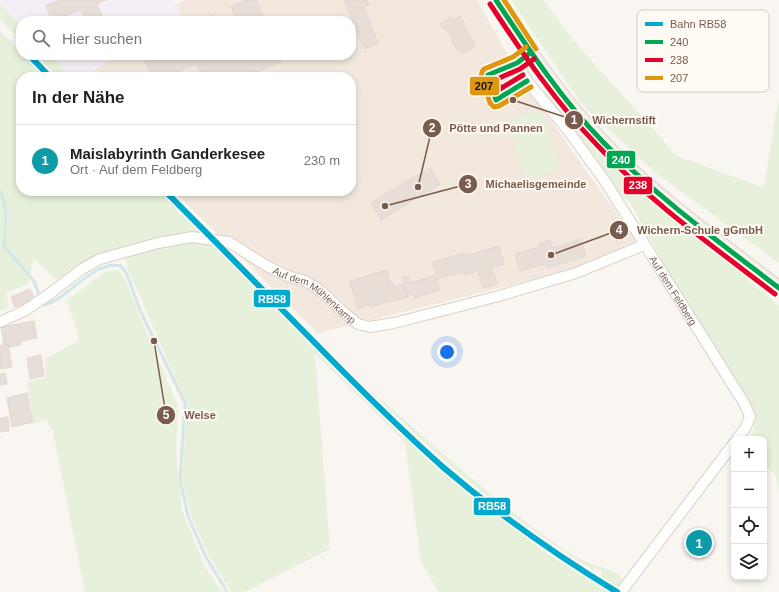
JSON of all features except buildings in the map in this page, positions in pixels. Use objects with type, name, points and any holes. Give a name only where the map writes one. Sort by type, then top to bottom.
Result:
[{"type":"main road","points":[[496,0],[530,53],[577,114],[604,143],[632,171],[663,198],[779,288]]},
{"type":"street","name":"Auf dem Feldberg","points":[[530,53],[517,63],[527,81],[567,129],[605,182],[744,403],[750,416],[746,427],[739,436]]},
{"type":"street","name":"Auf dem Mühlenkamp","points":[[0,322],[24,311],[82,269],[100,259],[158,243],[192,238],[214,239],[228,242],[267,266],[285,275],[305,281],[322,292],[358,324],[370,327],[394,323],[491,298],[569,275],[644,245]]},
{"type":"street","points":[[621,592],[731,447]]},
{"type":"shaded area","points":[[0,0],[173,0],[181,16],[16,16],[16,20],[0,4]]},
{"type":"shaded area","points":[[186,0],[477,0],[520,77],[636,241],[576,269],[318,333],[179,196],[356,196],[356,72],[90,72],[111,60],[356,60],[356,16],[181,16],[176,5]]},
{"type":"shaded area","points":[[55,60],[111,60],[90,72],[66,72]]},
{"type":"green space","points":[[511,0],[543,0],[579,47],[677,156],[764,188],[779,100],[779,263],[657,174],[583,106]]},
{"type":"green space","points":[[0,4],[16,20],[16,35],[0,19]]},
{"type":"green space","points":[[0,30],[16,47],[16,60],[29,60],[41,72],[16,72],[16,196],[165,196],[203,234],[194,234],[192,232],[103,253],[82,263],[57,280],[34,259],[28,284],[6,293],[9,307],[0,311]]},
{"type":"green space","points":[[41,60],[55,60],[66,72],[53,72]]},
{"type":"green space","points":[[550,88],[620,170],[779,306],[779,493],[776,475],[767,468],[767,436],[752,436],[755,419],[746,397],[675,283],[630,203],[613,187],[544,91]]},
{"type":"green space","points":[[541,110],[559,168],[527,179],[508,120]]},
{"type":"green space","points":[[191,241],[210,241],[317,351],[411,442],[470,493],[542,550],[609,592],[439,592],[421,562],[405,442],[315,354],[330,549],[245,592],[231,592],[209,556],[191,515],[184,488],[182,476],[187,404],[127,267],[126,258],[137,252]]},
{"type":"green space","points":[[117,270],[125,279],[178,406],[176,452],[182,510],[204,565],[222,592],[85,592],[53,431],[46,419],[34,424],[27,382],[46,378],[45,359],[78,341],[78,334],[67,300],[105,272]]},
{"type":"green space","points":[[367,387],[464,472],[514,513],[576,557],[610,570],[621,577],[622,581],[619,588],[601,576],[602,571],[595,567],[593,570],[562,550],[532,530],[474,486],[419,438]]},
{"type":"waterway","points":[[0,192],[5,205],[6,225],[4,246],[34,281],[39,295],[45,305],[57,299],[88,276],[104,267],[113,265],[121,266],[127,274],[139,308],[185,403],[180,479],[188,516],[206,557],[227,592]]},
{"type":"rail line","name":"RB58","points":[[34,60],[45,72]]},
{"type":"rail line","name":"RB58","points":[[170,196],[364,392],[444,468],[485,502],[528,533],[617,592]]},
{"type":"transit line","name":"240","points":[[496,0],[560,92],[604,143],[645,182],[711,236],[779,288]]},
{"type":"transit line","name":"207","points":[[504,0],[536,49]]},
{"type":"transit line","name":"238","points":[[490,4],[528,60],[568,113],[618,167],[683,223],[775,294]]},
{"type":"transit line","name":"207","points":[[526,47],[513,57],[484,69],[481,76],[490,103],[494,107],[499,106],[531,87]]},
{"type":"transit line","name":"240","points":[[527,81],[496,100],[488,75],[517,63],[530,53]]},
{"type":"transit line","name":"238","points":[[523,75],[500,89],[497,79],[520,69],[534,59]]},
{"type":"place","name":"Wichernstift","points":[[513,100]]},
{"type":"place","name":"Pötte und Pannen","points":[[418,187]]},
{"type":"place","name":"Michaelisgemeinde","points":[[385,206]]},
{"type":"place","name":"Wichern-Schule gGmbH","points":[[551,255]]},
{"type":"place","name":"Welse","points":[[154,341]]},
{"type":"place","name":"Maislabyrinth Ganderkesee","points":[[699,543]]}]
